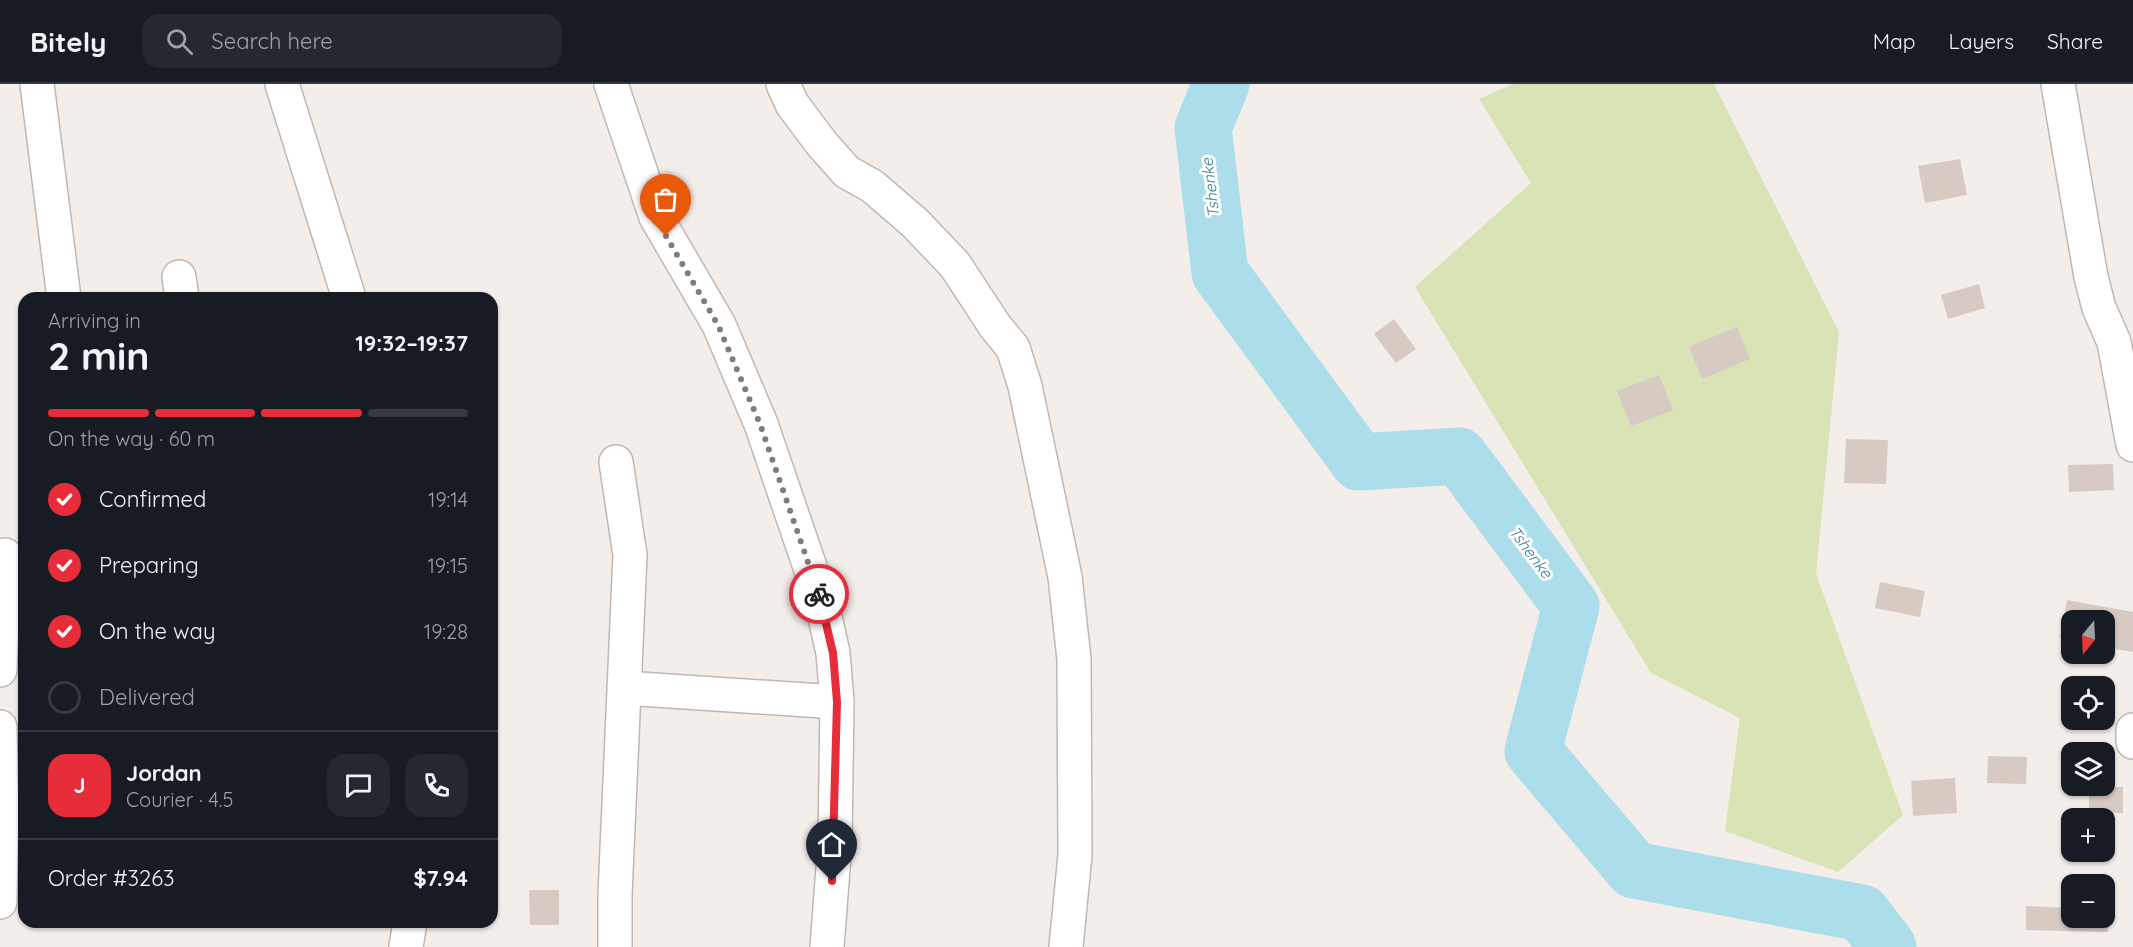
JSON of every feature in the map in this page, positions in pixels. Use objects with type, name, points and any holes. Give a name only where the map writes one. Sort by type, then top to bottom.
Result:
[{"type":"street","points":[[37,84],[63,292]]},
{"type":"street","points":[[282,84],[347,292]]},
{"type":"street","points":[[611,84],[656,217],[718,325],[760,424],[821,599],[833,653],[837,702],[835,842],[827,947]]},
{"type":"street","points":[[783,84],[792,104],[822,144],[847,172],[872,186],[915,222],[955,265],[995,326],[1013,348],[1025,386],[1065,577],[1074,659],[1075,855],[1066,947]]},
{"type":"street","points":[[2058,84],[2091,278],[2099,308],[2114,342],[2133,445]]},
{"type":"street","points":[[615,947],[615,895],[630,555],[616,462]]},
{"type":"street","points":[[0,670],[10,555]]},
{"type":"street","points":[[624,688],[837,702]]},
{"type":"street","points":[[0,727],[13,815],[0,902]]},
{"type":"street","points":[[2133,730],[2133,742]]},
{"type":"street","points":[[406,947],[409,928]]},
{"type":"green space","points":[[1513,84],[1714,84],[1839,332],[1816,574],[1903,815],[1838,872],[1725,831],[1740,718],[1651,673],[1415,287],[1531,183],[1479,99]]},
{"type":"building","points":[[1960,159],[1967,195],[1925,203],[1918,166]]},
{"type":"building","points":[[1979,284],[1985,308],[1948,319],[1941,295]]},
{"type":"building","points":[[1394,319],[1416,349],[1396,363],[1374,334]]},
{"type":"building","points":[[1737,327],[1750,359],[1702,379],[1689,347]]},
{"type":"building","points":[[1659,375],[1673,410],[1631,426],[1617,391]]},
{"type":"building","points":[[1846,439],[1888,440],[1886,484],[1844,483]]},
{"type":"building","points":[[2113,464],[2114,490],[2069,492],[2068,465]]},
{"type":"building","points":[[1880,582],[1925,591],[1920,617],[1875,608]]},
{"type":"building","points":[[2067,600],[2133,612],[2133,652],[2115,649],[2115,610],[2065,610]]},
{"type":"building","points":[[1988,756],[2027,757],[2026,784],[1987,783]]},
{"type":"building","points":[[1955,778],[1957,813],[1913,816],[1911,781]]},
{"type":"building","points":[[2115,787],[2123,787],[2123,813],[2115,813],[2115,808],[2089,808],[2089,796],[2115,796]]},
{"type":"building","points":[[529,890],[559,890],[559,925],[530,925]]},
{"type":"building","points":[[2026,906],[2061,908],[2061,928],[2108,928],[2108,932],[2026,930]]},
{"type":"waterway","name":"Tshenke","points":[[1221,84],[1203,128],[1220,273],[1359,462],[1459,456],[1571,606],[1533,751],[1634,870],[1862,913],[1888,947]]},
{"type":"way so far","points":[[666,236],[684,263],[718,325],[760,424],[819,594]]},
{"type":"route","points":[[819,594],[833,653],[837,702],[835,842],[832,881]]}]
